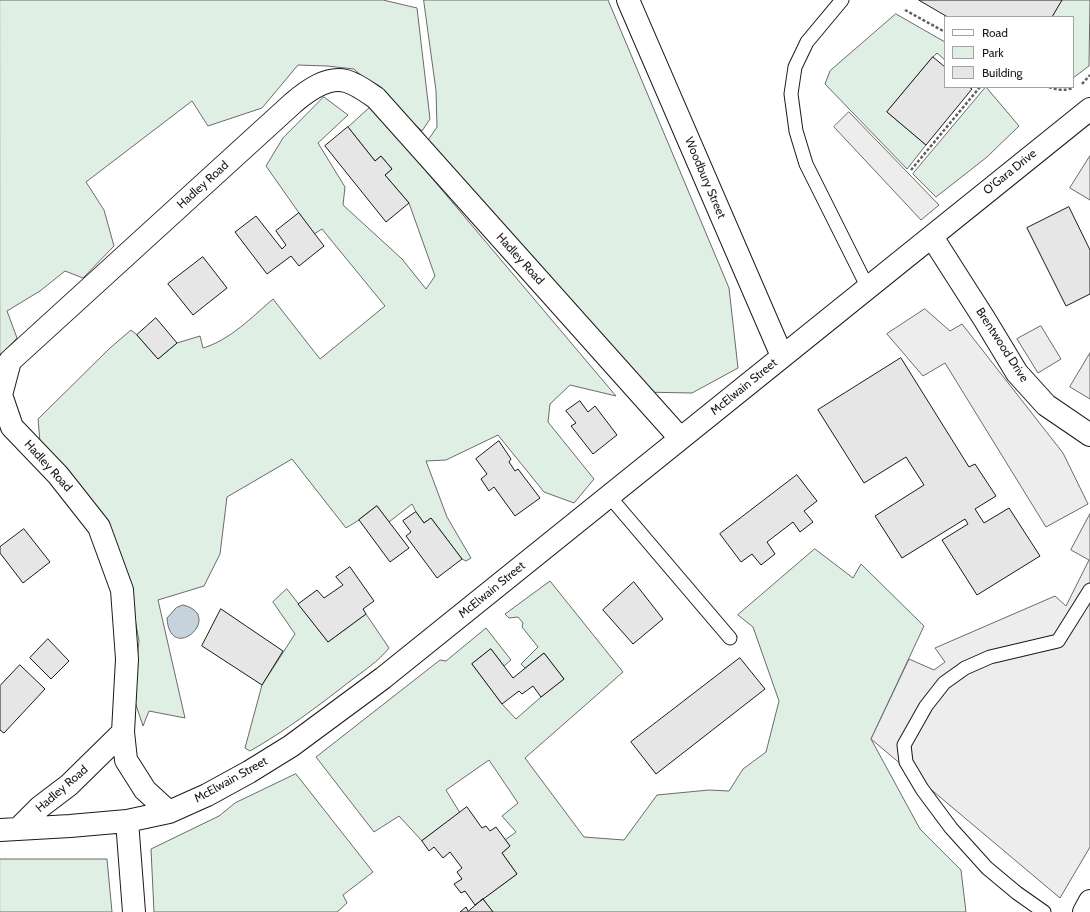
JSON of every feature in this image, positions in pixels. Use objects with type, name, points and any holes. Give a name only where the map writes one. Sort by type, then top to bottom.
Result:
[{"type":"street","name":"Woodbury Street","points":[[628,0],[782,356]]},
{"type":"street","name":"Hadley Road","points":[[169,812],[145,790],[126,760],[123,732],[126,659],[122,590],[99,527],[58,475],[12,427],[1,395],[10,361],[293,102],[310,89],[327,81],[345,81],[359,87],[376,98],[680,438]]},
{"type":"street","name":"O'Gara Drive","points":[[932,237],[989,189],[1090,109]]},
{"type":"street","name":"McElwain Street","points":[[9,830],[127,821],[169,812],[207,795],[249,772],[291,746],[383,678],[932,237]]},
{"type":"street","name":"Brentwood Drive","points":[[932,237],[1017,373],[1046,405],[1090,435]]},
{"type":"street","name":"Hadley Road","points":[[9,830],[69,785],[123,732]]},
{"type":"street","points":[[127,821],[134,912]]},
{"type":"street","points":[[1084,912],[1090,901]]},
{"type":"lane","points":[[842,0],[807,42],[795,67],[790,94],[796,131],[806,164],[868,288]]},
{"type":"lane","points":[[609,496],[730,638]]},
{"type":"lane","points":[[1044,912],[1017,893],[987,868],[951,828],[922,789],[906,762],[904,745],[926,706],[944,683],[965,668],[990,657],[1058,641],[1090,590]]},
{"type":"path","points":[[904,10],[944,31]]},
{"type":"path","points":[[1074,87],[1083,83],[1090,75]]},
{"type":"path","points":[[911,170],[979,88]]},
{"type":"path","points":[[1052,88],[1071,88]]},
{"type":"green space","points":[[0,0],[383,0],[417,8],[430,119],[422,131],[354,69],[327,66],[298,65],[262,108],[208,126],[192,101],[86,182],[104,210],[114,246],[83,278],[65,271],[40,291],[7,311],[17,338],[0,356]]},
{"type":"green space","points":[[424,0],[608,0],[729,288],[738,368],[692,393],[639,392],[422,149],[437,127],[436,91]]},
{"type":"green space","points":[[1062,0],[1090,0],[1089,66],[1074,77],[1074,16],[1053,16]]},
{"type":"green space","points":[[896,14],[944,41],[944,59],[937,53],[887,112],[926,145],[907,169],[825,84],[830,71]]},
{"type":"green space","points":[[985,88],[987,88],[1019,126],[987,157],[936,197],[913,174]]},
{"type":"green space","points":[[324,97],[348,115],[318,143],[345,187],[343,205],[402,259],[426,289],[435,276],[409,203],[385,175],[392,169],[381,156],[375,161],[348,127],[371,106],[616,396],[570,385],[550,404],[548,422],[594,479],[574,503],[544,492],[498,435],[446,460],[426,461],[447,517],[471,558],[466,561],[462,559],[431,518],[424,523],[412,504],[389,522],[377,506],[346,528],[292,459],[227,497],[220,554],[204,586],[158,600],[185,718],[149,711],[143,726],[133,696],[139,641],[129,586],[40,442],[38,419],[110,348],[131,330],[158,359],[177,343],[200,336],[203,348],[222,340],[273,299],[320,359],[385,306],[322,229],[314,234],[266,166],[283,138]]},
{"type":"green space","points":[[815,549],[853,578],[861,564],[924,626],[871,739],[920,829],[961,870],[966,912],[493,912],[483,899],[517,874],[502,853],[510,846],[505,840],[516,832],[502,816],[518,803],[489,760],[446,790],[460,813],[422,841],[399,816],[374,832],[316,757],[440,660],[446,661],[486,628],[511,660],[504,666],[491,649],[472,664],[502,704],[516,719],[564,679],[544,653],[525,668],[521,664],[538,647],[522,627],[523,623],[518,617],[509,618],[505,614],[550,581],[623,672],[525,758],[584,837],[624,840],[657,795],[709,790],[729,791],[743,769],[766,752],[779,701],[753,627],[738,615]]},
{"type":"green space","points":[[287,589],[328,642],[366,614],[389,648],[370,666],[313,710],[250,751],[245,748],[262,685],[295,634],[273,602]]},
{"type":"green space","points":[[296,774],[373,872],[343,895],[347,903],[337,912],[154,912],[151,849],[219,816],[235,803]]},
{"type":"green space","points":[[0,859],[107,859],[112,912],[0,912]]},
{"type":"shaded area","points":[[849,112],[939,205],[921,220],[834,127]]},
{"type":"shaded area","points":[[1090,156],[1090,200],[1070,188]]},
{"type":"shaded area","points":[[925,309],[950,331],[962,324],[1063,453],[1088,504],[1046,527],[945,363],[923,376],[887,334]]},
{"type":"shaded area","points":[[1041,326],[1061,359],[1038,373],[1017,339]]},
{"type":"shaded area","points":[[1090,353],[1090,399],[1070,387]]},
{"type":"shaded area","points":[[1090,514],[1090,847],[1060,898],[871,739],[909,659],[934,670],[945,662],[935,648],[1055,596],[1066,606],[1089,560],[1071,550]]},
{"type":"shaded area","points":[[183,605],[195,610],[199,618],[198,626],[185,638],[177,638],[170,632],[167,618],[176,608]]},
{"type":"building","points":[[919,0],[1062,0],[1053,16],[946,16]]},
{"type":"building","points":[[933,57],[944,66],[944,88],[972,89],[926,145],[887,112]]},
{"type":"building","points":[[348,127],[375,161],[381,156],[392,169],[385,175],[409,203],[386,222],[325,146]]},
{"type":"building","points":[[1069,207],[1090,250],[1090,294],[1066,306],[1027,228]]},
{"type":"building","points":[[299,213],[324,246],[299,266],[291,256],[267,274],[235,232],[256,216],[282,249],[286,245],[276,231]]},
{"type":"building","points":[[203,257],[227,288],[193,315],[168,284]]},
{"type":"building","points":[[156,318],[177,343],[158,359],[137,335]]},
{"type":"building","points":[[901,358],[969,467],[975,464],[996,496],[975,509],[984,523],[1009,508],[1040,556],[977,595],[942,540],[968,524],[965,519],[902,558],[875,516],[924,485],[906,457],[864,483],[818,410]]},
{"type":"building","points":[[580,401],[588,412],[595,406],[617,435],[593,454],[571,426],[576,423],[566,411]]},
{"type":"building","points":[[499,441],[511,459],[509,462],[515,471],[518,469],[540,498],[515,516],[494,487],[489,491],[481,479],[487,474],[476,459]]},
{"type":"building","points":[[797,475],[817,501],[804,511],[813,522],[800,532],[793,522],[767,542],[775,554],[761,565],[752,554],[741,562],[720,534]]},
{"type":"building","points":[[377,506],[409,548],[390,562],[359,520]]},
{"type":"building","points":[[416,512],[424,523],[431,518],[462,559],[437,578],[406,536],[411,532],[403,521]]},
{"type":"building","points":[[24,529],[50,562],[23,583],[0,553],[0,547]]},
{"type":"building","points":[[350,567],[374,601],[363,609],[366,614],[328,642],[298,604],[317,590],[324,598],[343,585],[336,577]]},
{"type":"building","points":[[634,582],[663,619],[633,644],[603,610]]},
{"type":"building","points":[[221,609],[283,651],[262,685],[202,646]]},
{"type":"building","points":[[48,639],[69,661],[51,679],[30,658]]},
{"type":"building","points":[[491,649],[513,678],[544,653],[564,679],[541,697],[533,686],[522,694],[519,691],[502,704],[472,664]]},
{"type":"building","points":[[740,658],[765,689],[656,774],[631,742]]},
{"type":"building","points":[[20,665],[45,689],[4,733],[0,730],[0,686]]},
{"type":"building","points":[[467,807],[482,828],[486,826],[490,831],[496,827],[510,846],[502,853],[517,874],[475,905],[465,891],[461,893],[454,884],[462,879],[457,872],[462,868],[450,852],[443,858],[434,847],[429,851],[422,841]]},
{"type":"building","points":[[483,899],[493,912],[460,912],[466,907],[468,911]]}]
